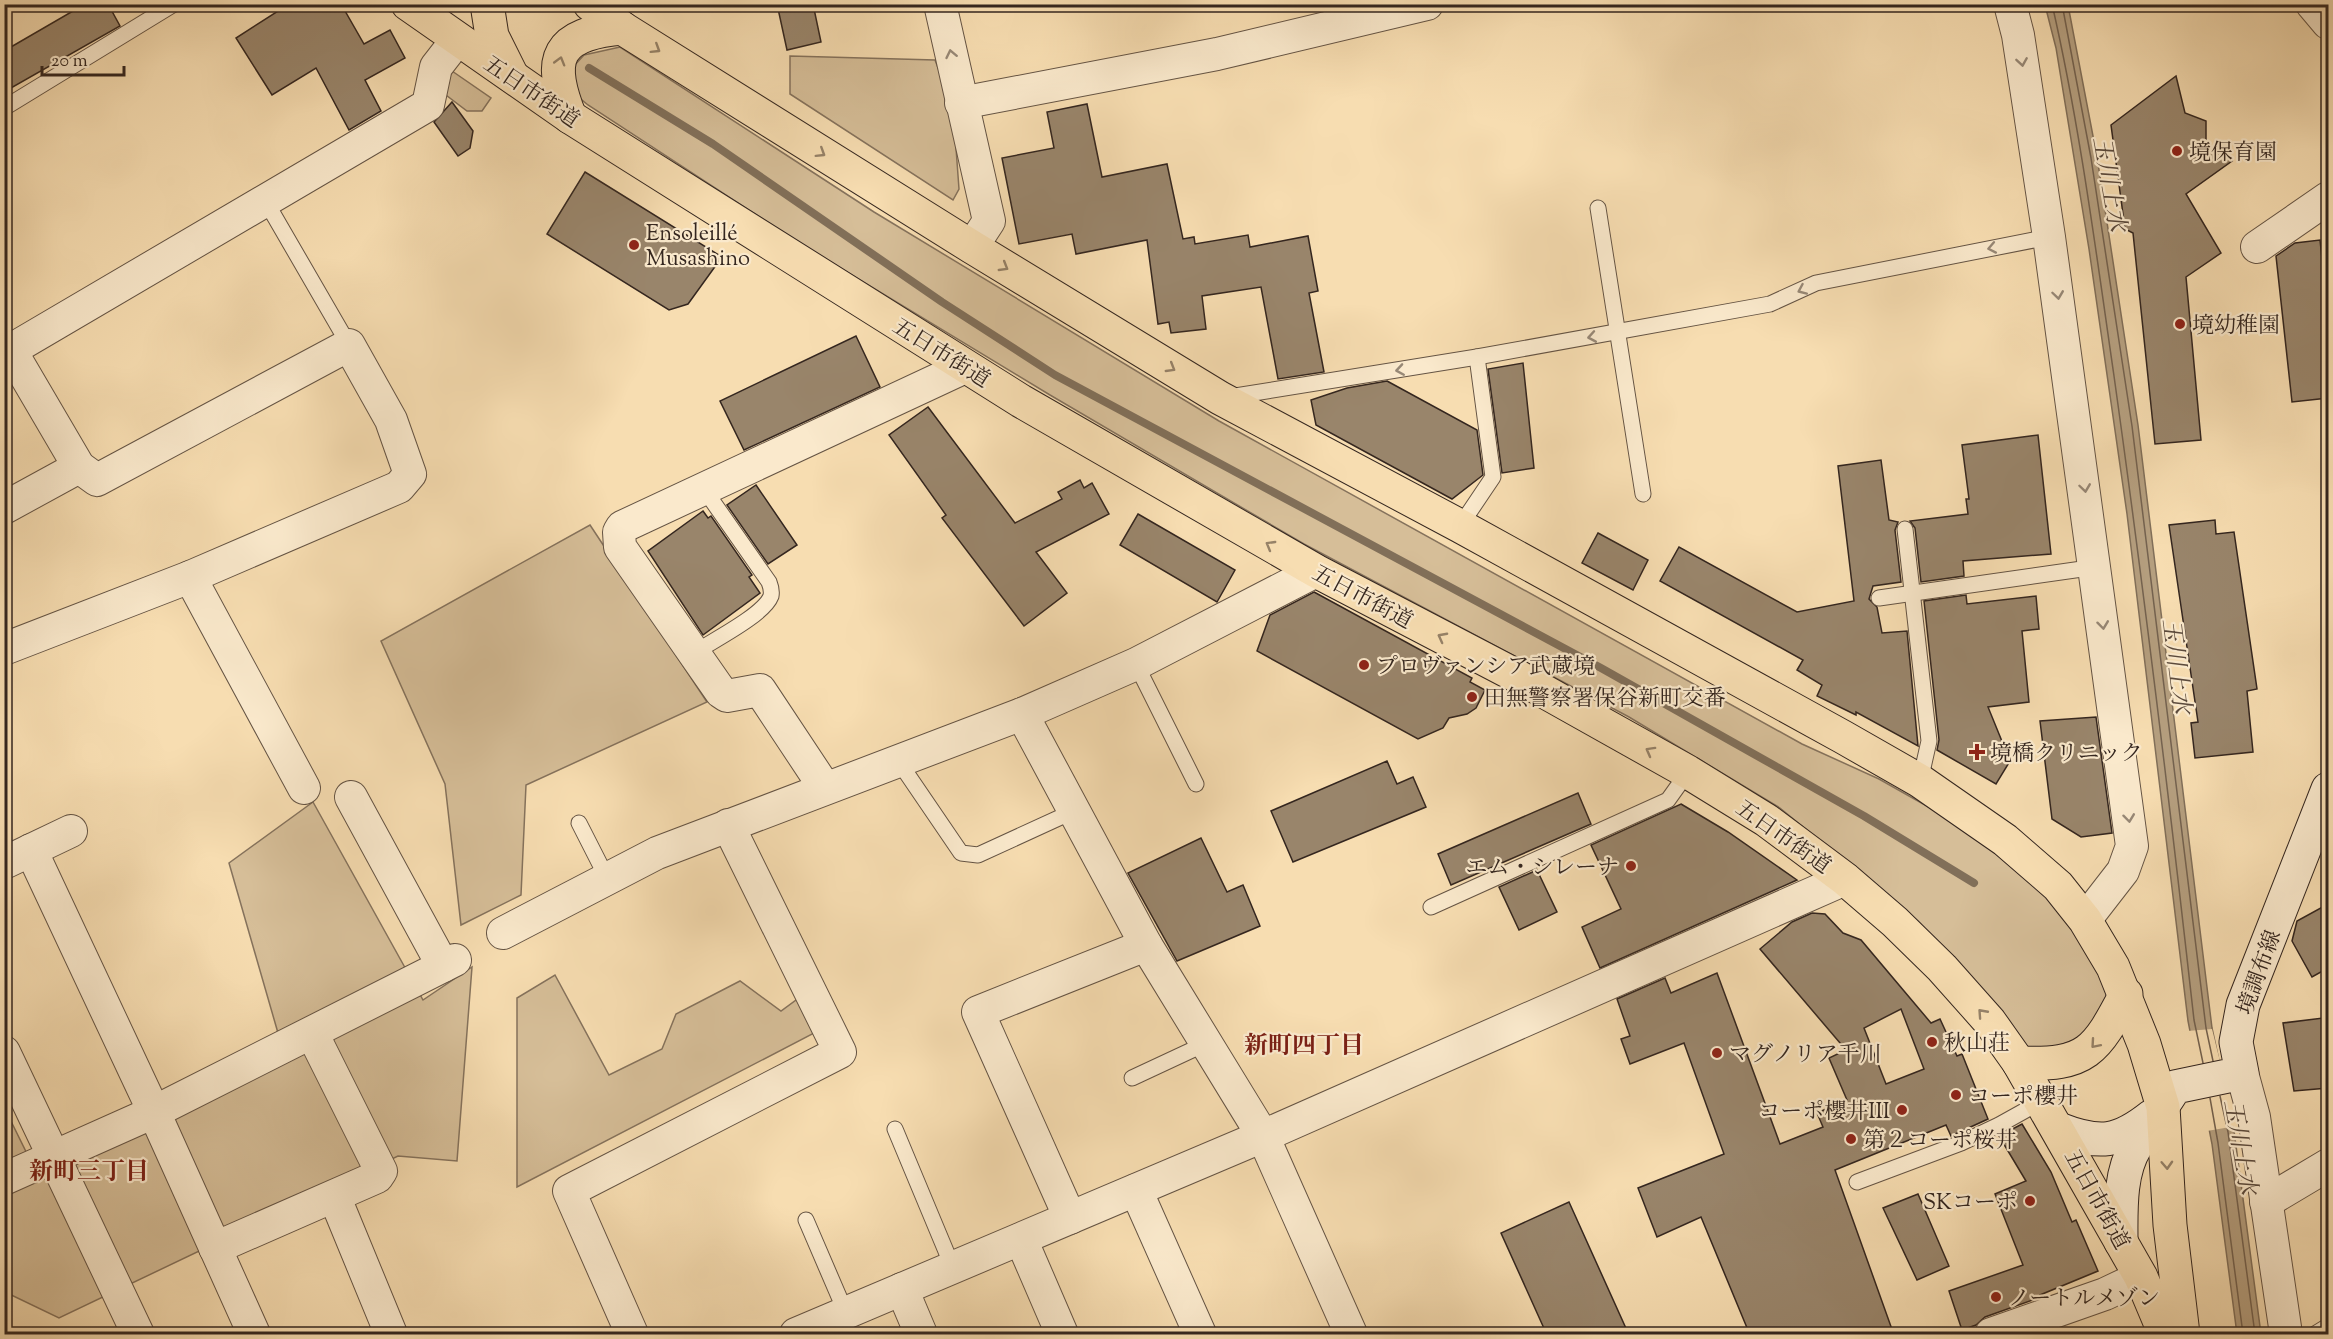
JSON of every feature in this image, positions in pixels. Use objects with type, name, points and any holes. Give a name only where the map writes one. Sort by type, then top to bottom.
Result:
[{"type":"main road","name":"五日市街道","points":[[408,4],[570,117],[965,367],[1316,571],[1515,675],[1688,772],[1766,820],[1845,879],[1895,922],[1942,969],[1990,1022],[2019,1063],[2059,1129],[2141,1277],[2165,1335]]},
{"type":"main road","points":[[487,4],[492,36],[512,78]]},
{"type":"main road","points":[[590,4],[622,28],[972,247],[1221,398],[1460,526],[1920,781],[2005,840],[2058,886],[2085,920],[2126,994],[2169,1097],[2170,1225],[2182,1335]]},
{"type":"main road","points":[[570,117],[558,88],[559,56],[569,44],[583,34],[622,28]]},
{"type":"main road","name":"境調布線","points":[[2235,1074],[2236,1042],[2243,1005],[2328,789]]},
{"type":"main road","points":[[2019,1063],[2050,1064],[2073,1059],[2090,1051],[2107,1030],[2126,994]]},
{"type":"main road","points":[[2059,1129],[2086,1140],[2115,1138],[2134,1130],[2169,1097],[2235,1074]]},
{"type":"main road","points":[[2121,1242],[2121,1201],[2128,1165],[2135,1147],[2169,1097]]},
{"type":"street","points":[[940,4],[989,221],[972,247]]},
{"type":"street","points":[[961,103],[1217,54],[1427,4]]},
{"type":"street","points":[[2010,4],[2018,35],[2049,237],[2096,567],[2132,846],[2123,872],[2085,920]]},
{"type":"street","points":[[2312,4],[2328,23]]},
{"type":"street","points":[[4,649],[190,577],[399,487],[410,474],[390,420],[349,345],[97,480],[80,467],[8,352],[428,105],[436,67],[457,40]]},
{"type":"street","points":[[2257,247],[2328,198]]},
{"type":"street","points":[[825,788],[760,690],[727,696],[721,692],[618,539],[622,528],[965,367]]},
{"type":"street","points":[[4,508],[80,467]]},
{"type":"street","points":[[503,933],[657,853],[1022,714],[1136,664],[1316,571]]},
{"type":"street","points":[[190,577],[304,788]]},
{"type":"street","points":[[1022,714],[1146,945],[1263,1136],[1351,1335]]},
{"type":"street","points":[[4,1179],[154,1112],[449,963],[351,797]]},
{"type":"street","points":[[632,1335],[569,1191],[840,1053],[728,825]]},
{"type":"street","points":[[71,831],[18,857],[154,1112],[254,1335]]},
{"type":"street","points":[[796,1335],[1263,1136],[1845,879]]},
{"type":"street","points":[[1070,1218],[978,1012],[1146,945]]},
{"type":"street","points":[[215,1248],[334,1198],[377,1177],[381,1171],[312,1033]]},
{"type":"street","points":[[4,1052],[138,1335]]},
{"type":"street","points":[[2235,1074],[2254,1117],[2286,1335]]},
{"type":"street","points":[[2266,1202],[2328,1165]]},
{"type":"street","points":[[1136,1190],[1200,1335]]},
{"type":"street","points":[[334,1198],[392,1335]]},
{"type":"street","points":[[1021,1239],[1062,1335]]},
{"type":"street","points":[[1991,1335],[2106,1294],[2141,1277]]},
{"type":"street","points":[[902,1289],[921,1335]]},
{"type":"lane","points":[[4,108],[174,4]]},
{"type":"lane","points":[[265,200],[349,345]]},
{"type":"lane","points":[[1598,208],[1643,494]]},
{"type":"lane","points":[[1221,398],[1618,333],[1770,304],[1816,284],[2049,237]]},
{"type":"lane","points":[[1460,526],[1493,477],[1477,357]]},
{"type":"lane","points":[[694,653],[756,613],[770,599],[772,591],[769,582],[704,489]]},
{"type":"lane","points":[[1905,529],[1929,741],[1920,781]]},
{"type":"lane","points":[[1879,598],[2096,567]]},
{"type":"lane","points":[[1136,664],[1196,784]]},
{"type":"lane","points":[[899,762],[961,853],[969,856],[978,855],[1074,811]]},
{"type":"lane","points":[[1431,907],[1668,800],[1688,772]]},
{"type":"lane","points":[[579,823],[607,878]]},
{"type":"lane","points":[[1132,1078],[1207,1043]]},
{"type":"lane","points":[[1857,1182],[1961,1143],[2042,1101]]},
{"type":"lane","points":[[895,1129],[953,1268]]},
{"type":"lane","points":[[806,1220],[846,1313]]},
{"type":"lane","points":[[2314,1335],[2328,1326]]},
{"type":"shaded area","points":[[620,47],[874,212],[1219,421],[1802,744],[1879,779],[1957,823],[2043,891],[2115,980],[2090,1024],[2080,1036],[2069,1042],[2030,1050],[1918,921],[1780,808],[1629,717],[1304,544],[1050,395],[804,246],[588,105],[576,95],[572,68],[584,55]]},
{"type":"shaded area","points":[[790,56],[935,60],[953,107],[959,189],[953,200],[790,94]]},
{"type":"shaded area","points":[[452,71],[491,98],[482,111],[467,111],[442,92]]},
{"type":"shaded area","points":[[590,525],[707,702],[526,785],[521,895],[461,925],[445,784],[381,641]]},
{"type":"shaded area","points":[[313,802],[423,1000],[472,967],[457,1161],[398,1156],[59,1318],[5,1292],[4,1107],[39,1178],[278,1033],[229,863]]},
{"type":"shaded area","points":[[555,975],[609,1075],[662,1049],[676,1014],[740,981],[781,1011],[807,992],[820,1030],[517,1187],[517,998]]},
{"type":"water","points":[[2045,5],[2068,5],[2097,157],[2138,425],[2212,1028],[2234,1131],[2261,1334],[2237,1334],[2212,1144],[2188,1021],[2127,514],[2089,249],[2056,48]]},
{"type":"pier","points":[[2212,1029],[2236,1126],[2207,1131],[2187,1031]]},
{"type":"building","points":[[85,4],[108,4],[120,26],[4,92],[4,51]]},
{"type":"building","points":[[289,4],[341,4],[364,44],[390,30],[405,58],[365,80],[381,111],[349,130],[316,68],[272,95],[236,38]]},
{"type":"building","points":[[777,4],[813,4],[821,42],[787,50]]},
{"type":"building","points":[[2176,76],[2185,113],[2206,121],[2206,144],[2232,161],[2186,194],[2221,253],[2186,277],[2201,440],[2155,444],[2133,233],[2125,229],[2111,125]]},
{"type":"building","points":[[452,102],[473,131],[470,148],[458,156],[434,122]]},
{"type":"building","points":[[1087,104],[1102,177],[1167,164],[1183,239],[1194,237],[1195,244],[1248,235],[1250,247],[1308,236],[1318,291],[1309,293],[1324,372],[1278,379],[1261,287],[1202,296],[1206,329],[1171,333],[1169,322],[1158,324],[1147,240],[1076,254],[1072,234],[1019,244],[1002,158],[1054,148],[1047,112]]},
{"type":"building","name":"Ensoleillé Musashino","points":[[585,172],[722,257],[688,304],[669,310],[547,234]]},
{"type":"building","points":[[2320,240],[2328,315],[2328,398],[2292,402],[2276,256],[2295,243]]},
{"type":"building","points":[[856,336],[880,387],[744,450],[720,401]]},
{"type":"building","points":[[1523,363],[1534,468],[1502,473],[1488,369]]},
{"type":"building","points":[[1387,381],[1477,430],[1483,475],[1452,499],[1316,425],[1311,400],[1347,388]]},
{"type":"building","points":[[928,407],[1015,523],[1062,499],[1058,492],[1080,480],[1084,488],[1092,483],[1109,514],[1036,552],[1067,593],[1024,626],[942,518],[946,515],[889,435]]},
{"type":"building","points":[[2038,435],[2051,554],[1963,561],[1964,576],[1921,582],[1915,528],[1910,521],[1968,514],[1966,499],[1969,499],[1962,445]]},
{"type":"building","points":[[1881,460],[1889,520],[1898,522],[1895,530],[1901,582],[1873,586],[1869,599],[1877,607],[1882,633],[1907,631],[1918,746],[1856,712],[1856,715],[1817,696],[1822,685],[1797,670],[1803,660],[1660,581],[1679,547],[1797,612],[1854,601],[1838,466]]},
{"type":"building","points":[[756,485],[797,545],[768,564],[727,505]]},
{"type":"building","points":[[703,511],[708,518],[711,516],[752,575],[749,577],[760,593],[703,635],[648,551]]},
{"type":"building","points":[[1138,514],[1235,570],[1217,602],[1120,545]]},
{"type":"building","points":[[2215,520],[2216,534],[2234,532],[2257,689],[2247,691],[2253,752],[2195,758],[2191,723],[2198,722],[2169,525]]},
{"type":"building","points":[[1598,533],[1648,560],[1633,590],[1582,563]]},
{"type":"building","name":"プロヴァンシア武蔵境","points":[[1314,592],[1472,678],[1470,682],[1485,690],[1476,708],[1467,714],[1449,718],[1443,728],[1418,739],[1257,651],[1270,615]]},
{"type":"building","points":[[1966,595],[1967,604],[2036,596],[2039,629],[2022,631],[2029,702],[1988,707],[2010,761],[1996,784],[1937,750],[1939,740],[1924,601]]},
{"type":"building","points":[[2096,717],[2112,833],[2081,837],[2052,819],[2040,721]]},
{"type":"building","points":[[1387,761],[1397,784],[1413,777],[1426,807],[1293,862],[1271,811]]},
{"type":"building","points":[[1578,793],[1591,824],[1451,885],[1438,854]]},
{"type":"building","points":[[1681,804],[1728,832],[1797,880],[1600,968],[1582,927],[1621,909],[1591,845]]},
{"type":"building","points":[[1201,838],[1227,892],[1243,885],[1260,926],[1177,961],[1128,873]]},
{"type":"building","points":[[1537,870],[1557,912],[1519,930],[1499,887]]},
{"type":"building","points":[[2328,904],[2328,968],[2312,977],[2292,941],[2297,921]]},
{"type":"building","points":[[1812,913],[1825,914],[1843,933],[1861,940],[1931,1023],[1940,1019],[1957,1056],[1962,1054],[1988,1119],[1951,1136],[1946,1125],[1835,1170],[1894,1335],[1750,1335],[1701,1217],[1657,1237],[1638,1188],[1724,1154],[1684,1043],[1630,1064],[1621,1039],[1630,1036],[1617,999],[1665,978],[1671,993],[1717,973],[1780,1144],[1823,1127],[1817,1113],[1847,1100],[1829,1058],[1846,1050],[1760,949],[1792,922]],"holes":[[[1901,1009],[1924,1069],[1886,1084],[1864,1028]]]},
{"type":"building","points":[[2323,1018],[2328,1054],[2328,1088],[2294,1091],[2283,1023]]},
{"type":"building","points":[[2022,1124],[2051,1172],[2072,1222],[2076,1220],[2098,1271],[2040,1295],[2041,1297],[1985,1317],[1976,1325],[1962,1330],[1949,1291],[2023,1265],[1995,1194],[2026,1181],[1999,1136]]},
{"type":"building","points":[[1918,1194],[1949,1266],[1917,1280],[1883,1208]]},
{"type":"building","points":[[1569,1202],[1629,1335],[1547,1335],[1501,1233]]},
{"type":"waterway","points":[[589,68],[713,144],[942,302],[1055,375],[1601,668],[1864,816],[1974,883]]},
{"type":"place","name":"境保育園","points":[[2177,151]]},
{"type":"place","name":"Ensoleillé Musashino","points":[[634,245]]},
{"type":"place","name":"境幼稚園","points":[[2180,324]]},
{"type":"place","name":"プロヴァンシア武蔵境","points":[[1364,665]]},
{"type":"place","name":"田無警察署保谷新町交番","points":[[1472,697]]},
{"type":"place","name":"境橋クリニック","points":[[1977,752]]},
{"type":"place","name":"エム・シレーナ","points":[[1631,866]]},
{"type":"place","name":"秋山荘","points":[[1932,1042]]},
{"type":"place","name":"マグノリア千川","points":[[1717,1053]]},
{"type":"place","name":"コーポ櫻井","points":[[1956,1095]]},
{"type":"place","name":"コーポ櫻井III","points":[[1902,1110]]},
{"type":"place","name":"第２コーポ桜井","points":[[1851,1139]]},
{"type":"place","name":"SKコーポ","points":[[2030,1201]]},
{"type":"place","name":"ノートルメゾン","points":[[1996,1297]]},
{"type":"district","name":"新町四丁目","points":[[1304,1045]]},
{"type":"district","name":"新町三丁目","points":[[89,1171]]},
{"type":"water label","name":"玉川上水","points":[[2110,184]]},
{"type":"water label","name":"玉川上水","points":[[2177,666]]},
{"type":"water label","name":"玉川上水","points":[[2241,1147]]}]
